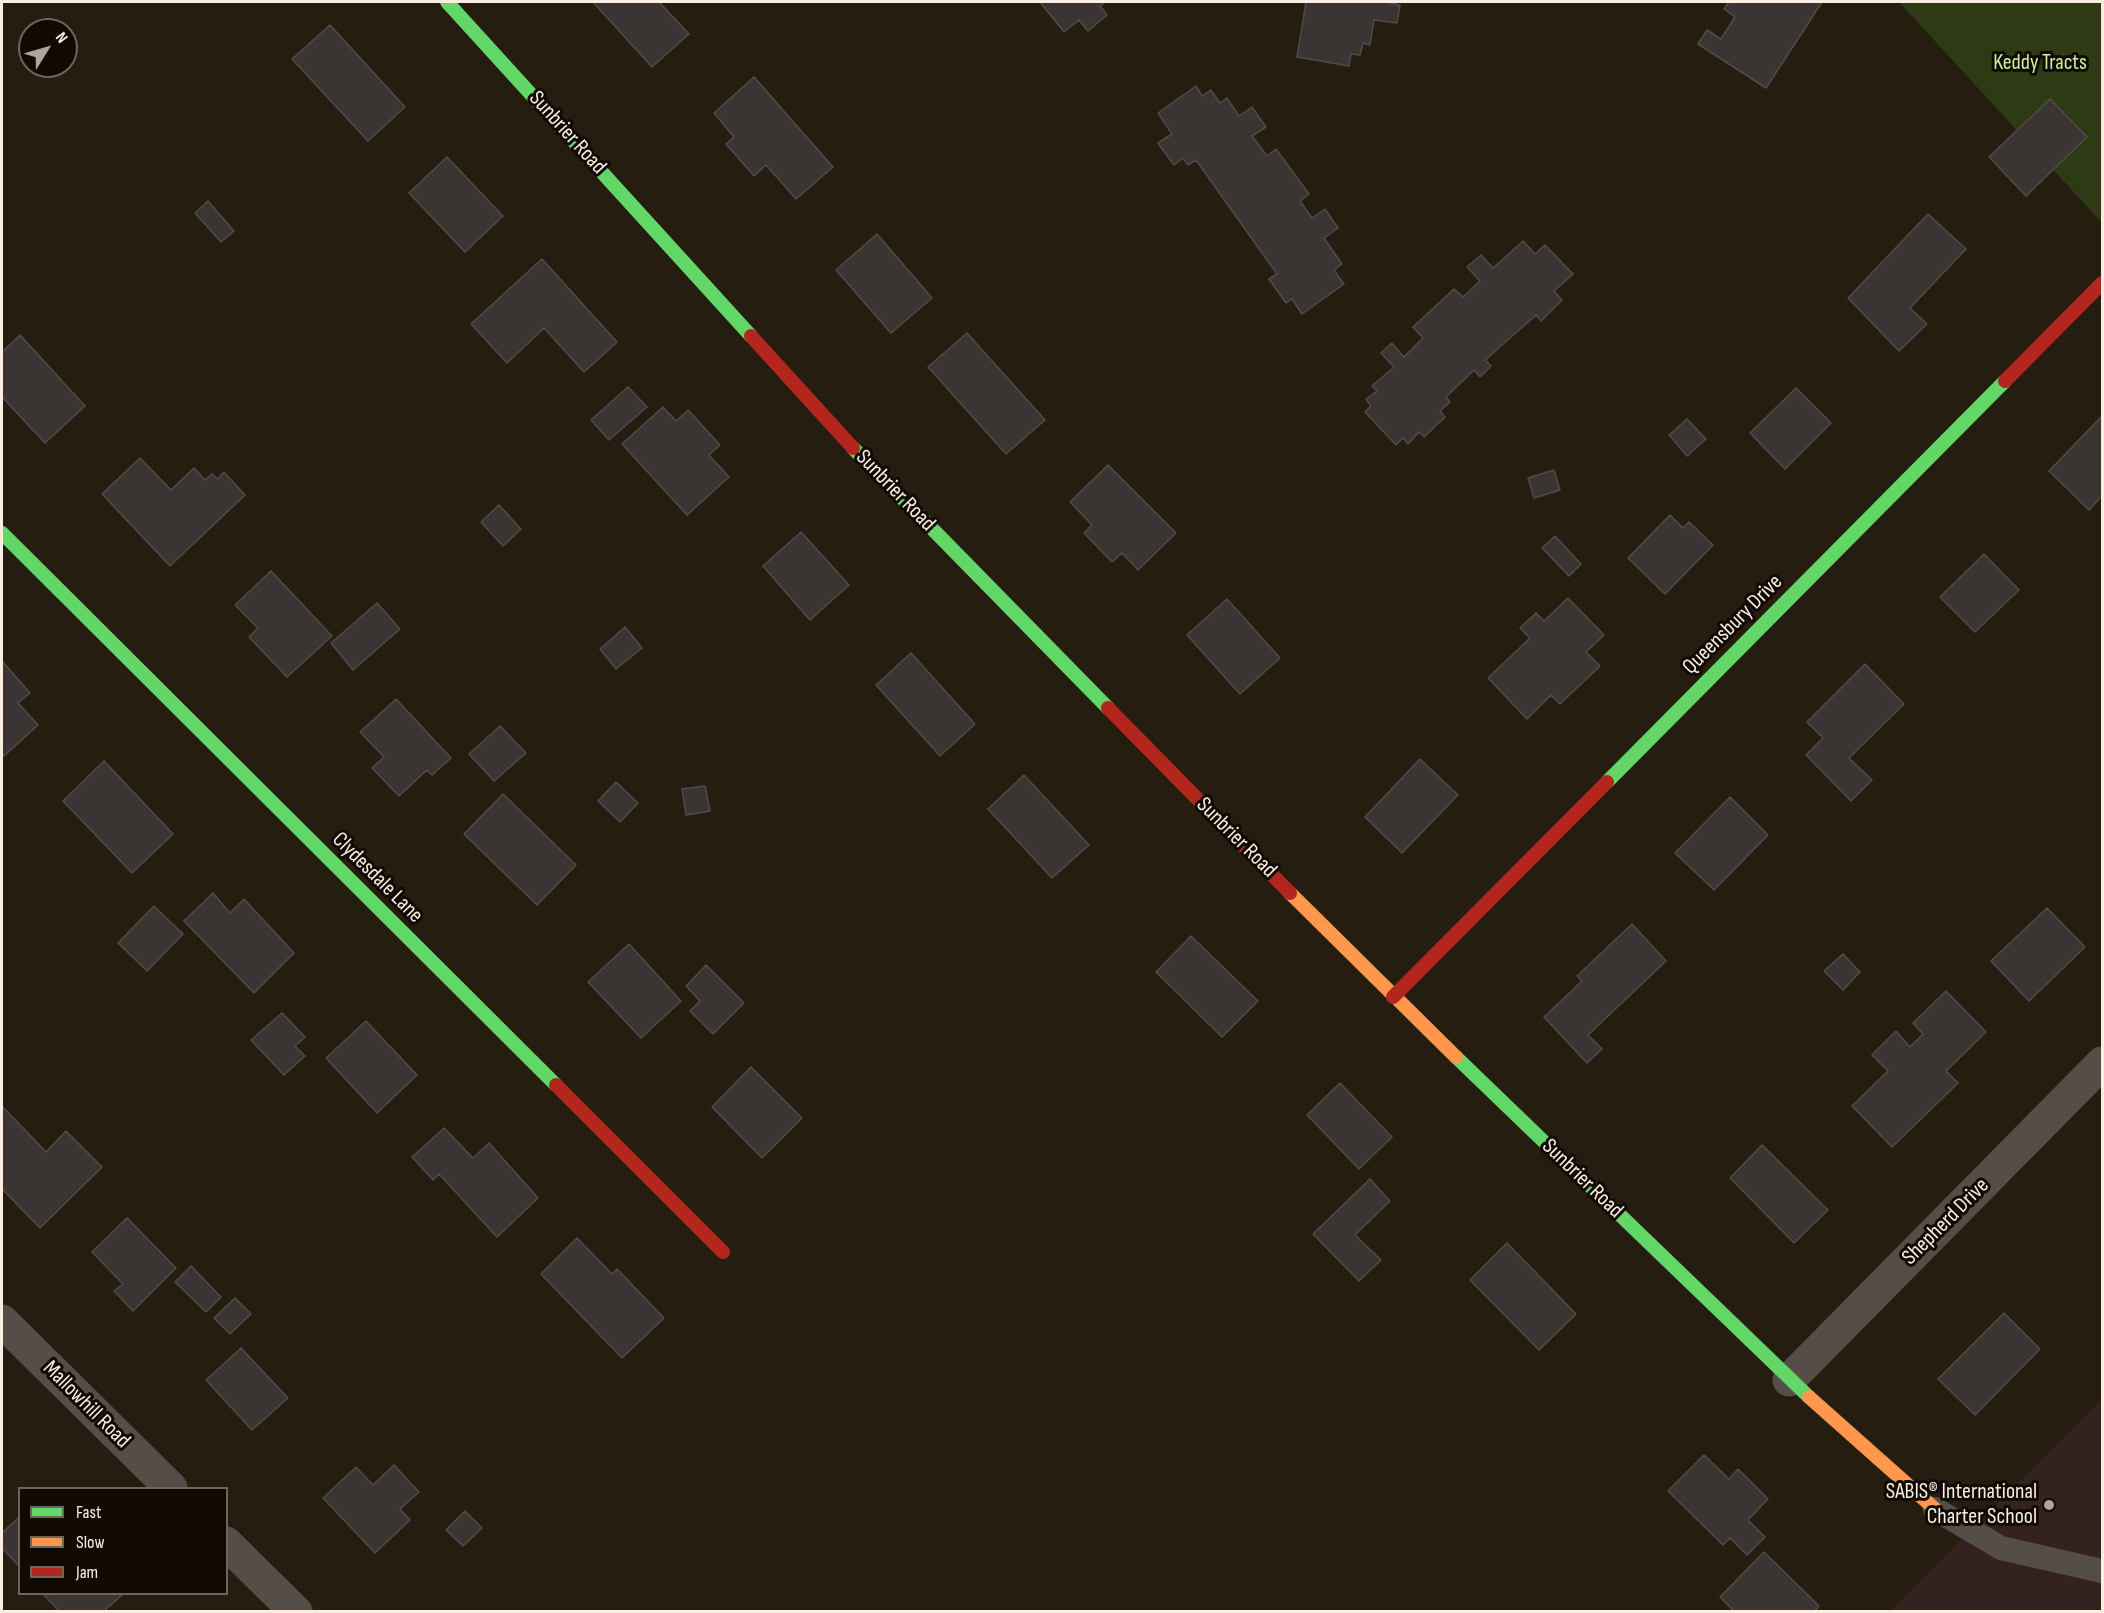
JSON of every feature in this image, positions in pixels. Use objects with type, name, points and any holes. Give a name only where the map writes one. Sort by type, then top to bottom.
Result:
[{"type":"street","name":"Sunbrier Road","points":[[447,2],[874,471],[1393,997],[1789,1380],[1935,1509]]},
{"type":"street","name":"Queensbury Drive","points":[[1393,997],[2103,283]]},
{"type":"street","name":"Clydesdale Lane","points":[[2,533],[723,1252]]},
{"type":"street","name":"Shepherd Drive","points":[[1789,1380],[2103,1064]]},
{"type":"street","name":"Mallowhill Road","points":[[2,1321],[170,1487]]},
{"type":"street","points":[[228,1545],[296,1611]]},
{"type":"lane","name":"Sunbrier Road","points":[[1935,1509],[2001,1548],[2103,1571]]},
{"type":"shaded area","name":"SABIS® International Charter School","points":[[2102,1399],[2102,1611],[1890,1611]]},
{"type":"green space","name":"Keddy Tracts","points":[[1899,2],[2102,2],[2102,223]]},
{"type":"building","points":[[593,2],[659,2],[689,34],[652,67]]},
{"type":"building","points":[[1040,2],[1105,2],[1100,6],[1107,15],[1088,31],[1079,20],[1064,32]]},
{"type":"building","points":[[1306,2],[1385,2],[1400,5],[1397,23],[1374,20],[1370,45],[1363,43],[1360,55],[1351,54],[1349,66],[1297,57]]},
{"type":"building","points":[[1729,2],[1822,2],[1766,88],[1698,44],[1707,30],[1721,39],[1735,17],[1724,9]]},
{"type":"building","points":[[330,25],[405,107],[368,141],[292,59]]},
{"type":"building","points":[[754,77],[833,167],[796,199],[766,165],[754,176],[726,144],[734,137],[714,113]]},
{"type":"building","points":[[1196,86],[1202,96],[1211,90],[1220,103],[1227,98],[1239,116],[1252,107],[1266,127],[1252,136],[1267,156],[1276,149],[1309,194],[1300,201],[1312,218],[1325,209],[1338,228],[1324,238],[1342,264],[1334,270],[1344,284],[1302,314],[1292,299],[1286,303],[1269,279],[1277,274],[1196,160],[1188,165],[1183,158],[1174,165],[1158,143],[1172,134],[1158,113]]},
{"type":"building","points":[[2050,99],[2087,137],[2026,196],[1989,157]]},
{"type":"building","points":[[447,157],[503,216],[465,252],[409,193]]},
{"type":"building","points":[[208,201],[234,231],[221,242],[195,213]]},
{"type":"building","points":[[1928,214],[1966,249],[1910,308],[1927,324],[1899,351],[1848,298]]},
{"type":"building","points":[[877,234],[932,298],[891,333],[836,270]]},
{"type":"building","points":[[1523,241],[1535,254],[1545,245],[1573,274],[1554,291],[1562,300],[1541,321],[1536,315],[1485,360],[1491,366],[1480,377],[1474,370],[1446,397],[1450,402],[1440,411],[1445,417],[1424,437],[1419,432],[1408,444],[1403,438],[1396,445],[1365,412],[1371,406],[1366,399],[1377,391],[1372,386],[1394,367],[1381,353],[1392,343],[1404,357],[1423,338],[1413,327],[1454,289],[1463,297],[1480,281],[1467,267],[1481,255],[1493,268]]},
{"type":"building","points":[[542,259],[617,342],[584,372],[544,328],[507,363],[471,324]]},
{"type":"building","points":[[967,333],[1045,420],[1006,454],[928,367]]},
{"type":"building","points":[[20,335],[85,406],[45,443],[2,397],[2,352]]},
{"type":"building","points":[[628,387],[647,407],[609,440],[591,420]]},
{"type":"building","points":[[1796,388],[1831,423],[1785,469],[1750,433]]},
{"type":"building","points":[[663,407],[676,421],[688,410],[720,445],[709,455],[729,477],[687,515],[622,444]]},
{"type":"building","points":[[2102,416],[2102,496],[2089,510],[2049,471]]},
{"type":"building","points":[[1687,419],[1706,439],[1687,456],[1669,435]]},
{"type":"building","points":[[140,458],[171,490],[194,468],[205,480],[212,474],[218,479],[224,472],[245,495],[170,566],[102,494]]},
{"type":"building","points":[[1108,465],[1176,533],[1138,570],[1122,553],[1112,562],[1084,533],[1092,525],[1070,502]]},
{"type":"building","points":[[1554,470],[1560,490],[1534,498],[1528,478]]},
{"type":"building","points":[[499,505],[521,529],[503,546],[481,522]]},
{"type":"building","points":[[1670,515],[1683,528],[1689,522],[1713,545],[1665,594],[1628,558]]},
{"type":"building","points":[[801,532],[849,585],[810,620],[763,566]]},
{"type":"building","points":[[1555,536],[1581,564],[1569,576],[1542,548]]},
{"type":"building","points":[[1984,554],[2019,590],[1975,632],[1940,597]]},
{"type":"building","points":[[271,571],[332,636],[287,677],[249,637],[258,628],[235,605]]},
{"type":"building","points":[[1568,598],[1604,635],[1586,652],[1600,666],[1560,704],[1551,695],[1527,719],[1488,678],[1530,638],[1520,628],[1536,613],[1544,621]]},
{"type":"building","points":[[1227,599],[1280,658],[1240,694],[1187,635]]},
{"type":"building","points":[[377,603],[400,629],[353,670],[331,643]]},
{"type":"building","points":[[625,627],[642,648],[616,669],[600,649]]},
{"type":"building","points":[[911,653],[975,724],[940,756],[876,685]]},
{"type":"building","points":[[2,661],[30,693],[18,703],[38,725],[4,756],[2,753]]},
{"type":"building","points":[[1865,664],[1904,704],[1849,758],[1872,780],[1851,801],[1806,755],[1823,738],[1807,722]]},
{"type":"building","points":[[396,699],[451,758],[432,775],[427,770],[399,796],[372,768],[384,757],[360,732]]},
{"type":"building","points":[[500,726],[526,753],[494,781],[469,754]]},
{"type":"building","points":[[1420,759],[1458,795],[1402,853],[1365,817]]},
{"type":"building","points":[[104,761],[173,834],[132,873],[63,801]]},
{"type":"building","points":[[1024,775],[1089,845],[1052,878],[988,809]]},
{"type":"building","points":[[616,782],[638,803],[620,822],[598,801]]},
{"type":"building","points":[[705,786],[710,811],[686,815],[682,789]]},
{"type":"building","points":[[503,794],[576,865],[537,905],[464,834]]},
{"type":"building","points":[[1730,797],[1768,835],[1714,890],[1675,853]]},
{"type":"building","points":[[213,893],[230,913],[244,899],[294,953],[254,993],[184,921]]},
{"type":"building","points":[[154,906],[183,934],[147,971],[118,943]]},
{"type":"building","points":[[2047,908],[2085,947],[2029,1001],[1991,961]]},
{"type":"building","points":[[1632,924],[1666,961],[1588,1035],[1602,1049],[1587,1063],[1544,1017],[1582,981],[1577,976]]},
{"type":"building","points":[[1191,936],[1258,1001],[1222,1037],[1156,972]]},
{"type":"building","points":[[629,944],[681,1001],[641,1038],[588,982]]},
{"type":"building","points":[[1843,954],[1860,972],[1843,990],[1824,971]]},
{"type":"building","points":[[706,965],[744,1003],[713,1034],[690,1011],[700,1001],[686,986]]},
{"type":"building","points":[[1946,991],[1986,1032],[1946,1071],[1958,1083],[1892,1147],[1852,1106],[1888,1071],[1872,1055],[1896,1031],[1910,1047],[1923,1034],[1913,1023]]},
{"type":"building","points":[[282,1013],[305,1037],[295,1046],[305,1056],[284,1075],[251,1040]]},
{"type":"building","points":[[366,1021],[417,1075],[377,1113],[326,1058]]},
{"type":"building","points":[[751,1067],[802,1118],[762,1158],[712,1107]]},
{"type":"building","points":[[1340,1083],[1392,1137],[1359,1169],[1307,1115]]},
{"type":"building","points":[[2,1106],[46,1152],[66,1131],[102,1167],[40,1228],[2,1189]]},
{"type":"building","points":[[444,1128],[473,1158],[489,1143],[538,1198],[497,1237],[439,1174],[433,1180],[412,1157]]},
{"type":"building","points":[[1762,1145],[1828,1210],[1794,1243],[1730,1178]]},
{"type":"building","points":[[1370,1179],[1390,1201],[1355,1235],[1381,1260],[1359,1281],[1313,1234]]},
{"type":"building","points":[[127,1218],[176,1268],[133,1311],[114,1291],[123,1284],[92,1252]]},
{"type":"building","points":[[577,1238],[612,1274],[617,1269],[664,1318],[622,1358],[541,1274]]},
{"type":"building","points":[[1507,1243],[1576,1314],[1539,1350],[1470,1280]]},
{"type":"building","points":[[191,1266],[221,1297],[206,1312],[175,1282]]},
{"type":"building","points":[[235,1298],[251,1314],[230,1334],[214,1318]]},
{"type":"building","points":[[2004,1313],[2040,1349],[1975,1415],[1938,1379]]},
{"type":"building","points":[[241,1348],[288,1398],[252,1430],[206,1380]]},
{"type":"building","points":[[1704,1455],[1729,1479],[1738,1469],[1768,1499],[1748,1520],[1765,1537],[1747,1555],[1730,1538],[1723,1545],[1668,1491]]},
{"type":"building","points":[[394,1465],[419,1492],[400,1509],[410,1520],[375,1553],[323,1498],[356,1467],[373,1485]]},
{"type":"building","points":[[465,1511],[482,1528],[463,1546],[446,1530]]},
{"type":"building","points":[[18,1518],[18,1565],[2,1548],[2,1533]]},
{"type":"building","points":[[1764,1552],[1819,1606],[1814,1612],[1735,1612],[1720,1597]]},
{"type":"building","points":[[44,1595],[122,1595],[103,1612],[60,1612]]},
{"type":"traffic: fast","points":[[447,2],[751,336]]},
{"type":"traffic: fast","points":[[1607,782],[2005,381]]},
{"type":"traffic: fast","points":[[853,448],[1108,708]]},
{"type":"traffic: fast","points":[[2,533],[556,1085]]},
{"type":"traffic: fast","points":[[1456,1057],[1809,1397]]},
{"type":"traffic: slow","points":[[1290,893],[1456,1057]]},
{"type":"traffic: slow","points":[[1809,1397],[1935,1509]]},
{"type":"traffic: jam","points":[[2005,381],[2102,283]]},
{"type":"traffic: jam","points":[[751,336],[853,448]]},
{"type":"traffic: jam","points":[[1108,708],[1290,893]]},
{"type":"traffic: jam","points":[[1393,997],[1607,782]]},
{"type":"traffic: jam","points":[[556,1085],[723,1252]]},
{"type":"place","name":"SABIS® International Charter School","points":[[2049,1505]]}]
